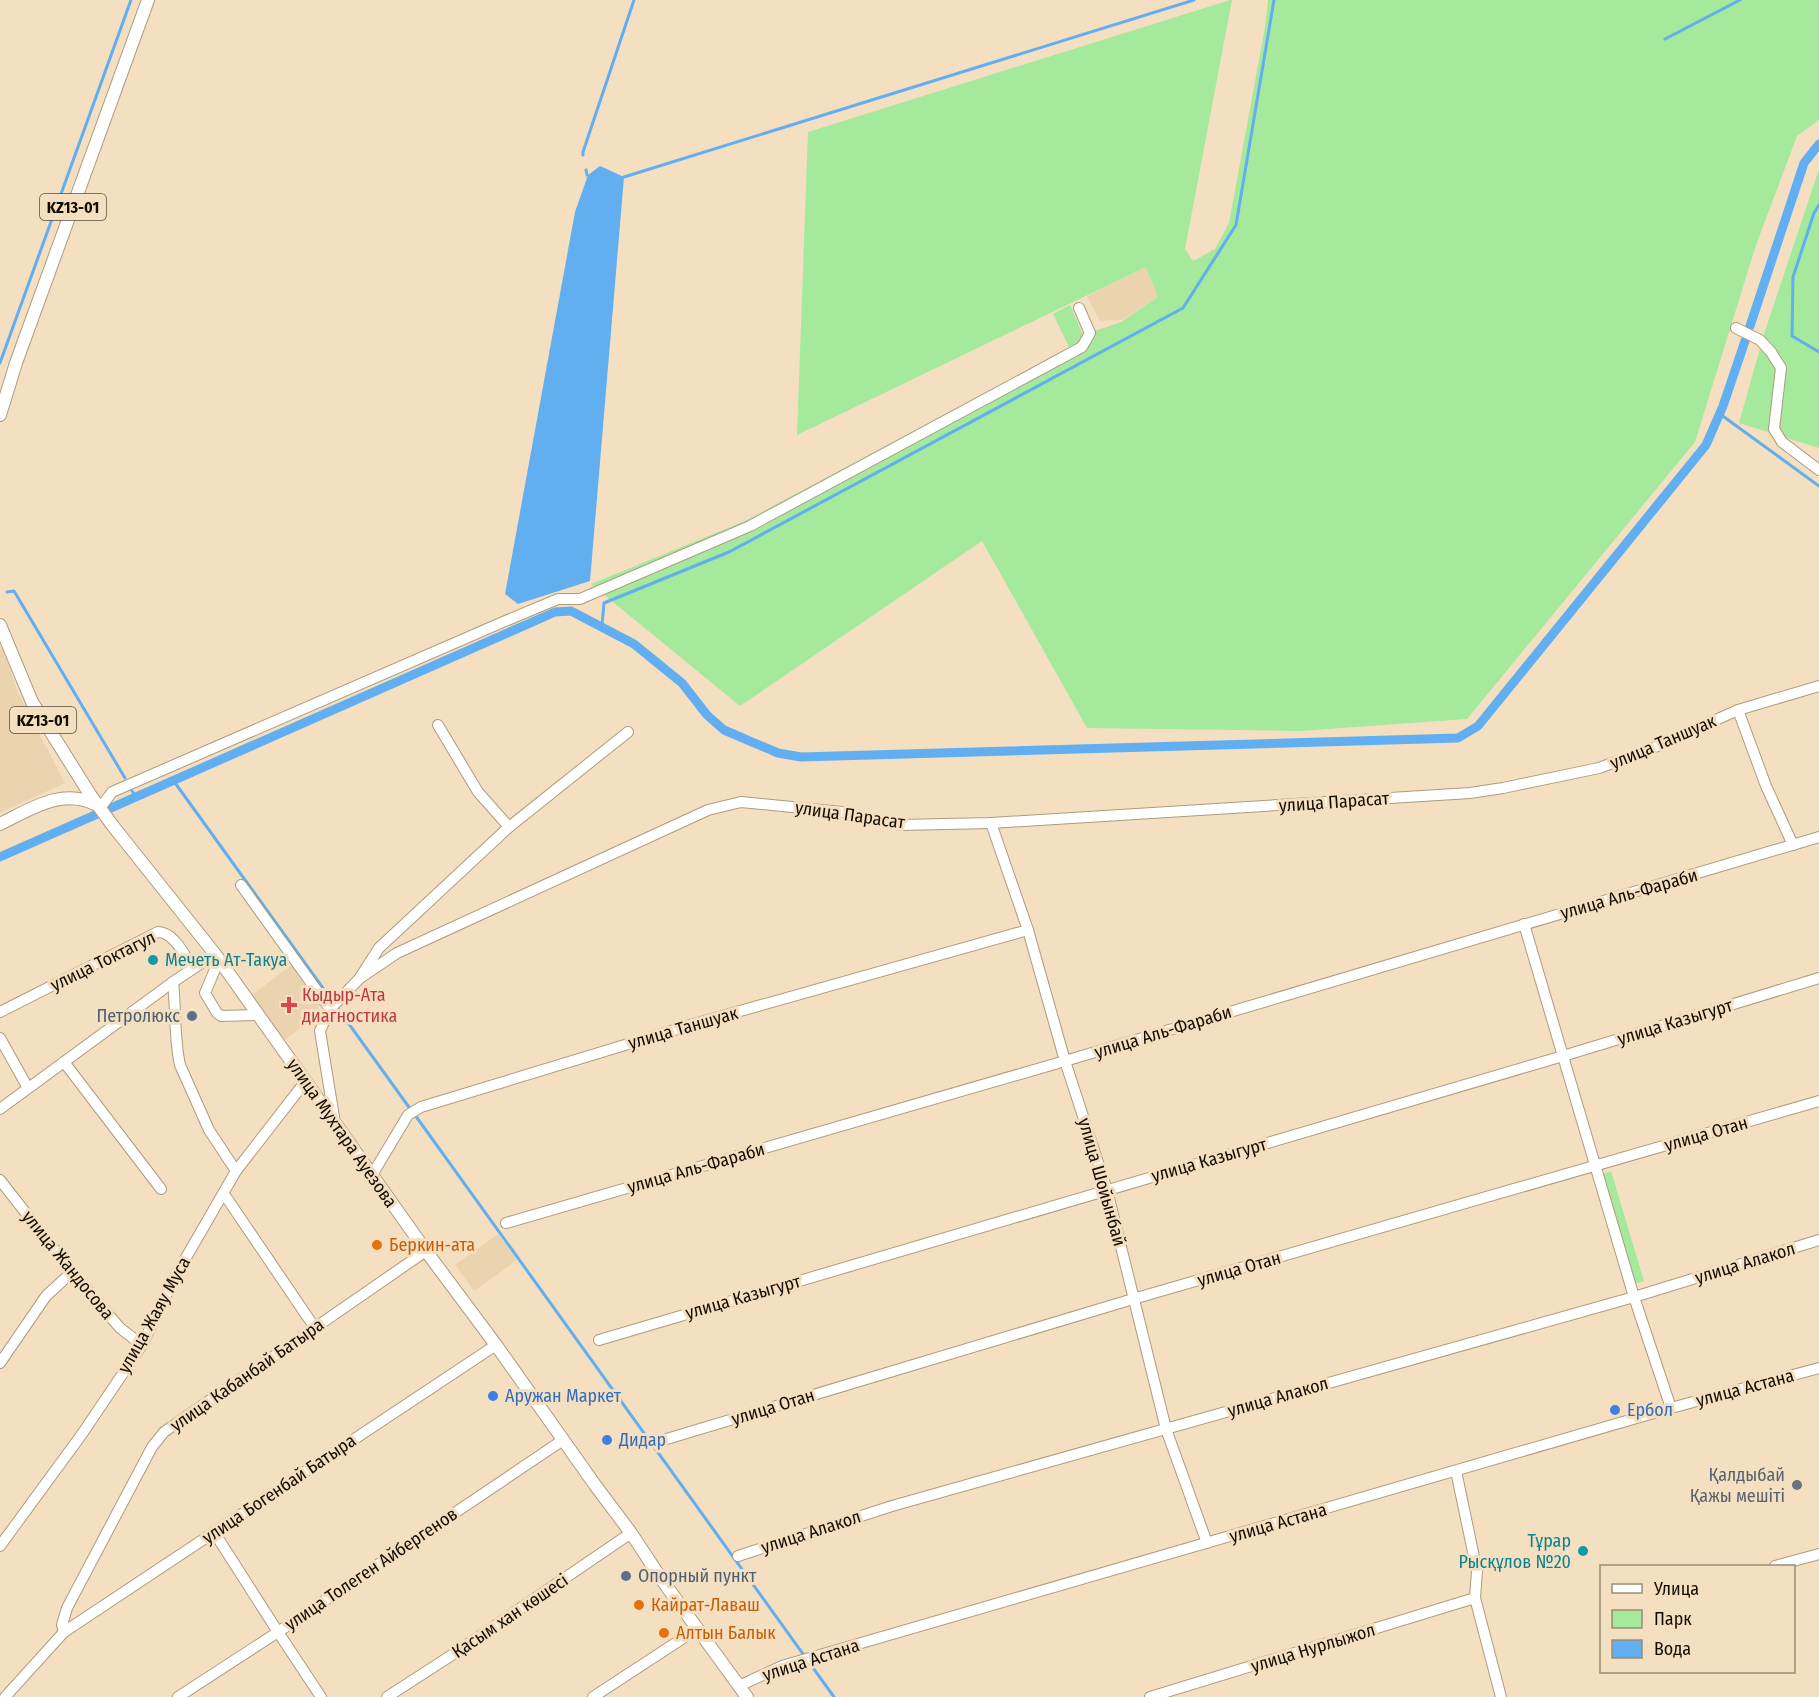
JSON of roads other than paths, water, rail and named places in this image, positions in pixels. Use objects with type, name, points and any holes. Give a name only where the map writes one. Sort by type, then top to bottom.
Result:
[{"type":"main road","name":"KZ13-01","points":[[0,416],[16,363],[148,0]]},
{"type":"main road","name":"KZ13-01","points":[[0,625],[32,702],[100,807]]},
{"type":"main road","points":[[0,824],[53,799],[73,797],[100,807]]},
{"type":"main road","name":"улица Мухтара Ауезова","points":[[100,807],[217,957],[743,1692]]},
{"type":"street","points":[[100,807],[112,792],[492,627],[558,599],[580,599],[750,526],[1082,347],[1090,333],[1079,308]]},
{"type":"street","points":[[1736,328],[1760,340],[1781,368],[1774,429],[1782,442],[1819,470]]},
{"type":"street","name":"улица Таншуак","points":[[1503,788],[1599,768],[1653,748],[1738,710],[1819,686]]},
{"type":"street","points":[[1738,710],[1766,786],[1793,845]]},
{"type":"street","points":[[438,725],[478,792],[509,827]]},
{"type":"street","points":[[360,978],[379,948],[509,827],[628,732]]},
{"type":"street","name":"улица Парасат","points":[[335,1124],[320,1031],[333,1006],[360,978],[397,953],[708,810],[741,802],[842,812],[900,825],[991,823],[1470,793],[1503,788]]},
{"type":"street","name":"улица Шойынбай","points":[[991,823],[1028,930],[1065,1061],[1107,1190],[1166,1429],[1208,1543]]},
{"type":"street","name":"улица Аль-Фараби","points":[[506,1224],[1819,837]]},
{"type":"street","points":[[241,885],[333,1006]]},
{"type":"street","points":[[1524,924],[1634,1297],[1671,1408]]},
{"type":"street","name":"улица Таншуак","points":[[372,1175],[413,1112],[421,1107],[694,1024],[1028,930]]},
{"type":"street","name":"улица Токтагул","points":[[0,1012],[158,932],[163,932],[173,939],[193,968]]},
{"type":"street","points":[[395,933],[406,949]]},
{"type":"street","points":[[0,1109],[173,982],[193,968],[217,957]]},
{"type":"street","points":[[217,957],[205,993],[217,1013],[221,1016],[258,1015]]},
{"type":"street","name":"улица Казыгурт","points":[[599,1340],[1563,1056],[1819,978]]},
{"type":"street","points":[[173,982],[180,1065],[209,1130],[236,1171]]},
{"type":"street","points":[[0,1038],[28,1088]]},
{"type":"street","points":[[64,1062],[161,1189]]},
{"type":"street","name":"улица Жаяу Муса","points":[[0,1546],[82,1434],[142,1345],[176,1275],[236,1171],[305,1082]]},
{"type":"street","name":"улица Отан","points":[[660,1441],[1133,1299],[1819,1101]]},
{"type":"street","name":"улица Жандосова","points":[[0,1180],[72,1272],[120,1328],[142,1345]]},
{"type":"street","points":[[224,1194],[315,1328]]},
{"type":"street","name":"улица Алакол","points":[[738,1556],[892,1506],[1634,1297],[1819,1240]]},
{"type":"street","name":"улица Кабанбай Батыра","points":[[64,1632],[62,1625],[67,1608],[152,1447],[164,1432],[426,1251]]},
{"type":"street","points":[[0,1363],[46,1296],[72,1272]]},
{"type":"street","name":"улица Богенбай Батыра","points":[[64,1632],[496,1346]]},
{"type":"street","name":"улица Астана","points":[[743,1692],[782,1666],[1671,1408],[1819,1368]]},
{"type":"street","name":"улица Толеген Айбергенов","points":[[178,1697],[563,1440]]},
{"type":"street","points":[[1456,1471],[1477,1570],[1475,1598],[1501,1697]]},
{"type":"street","points":[[214,1532],[321,1697]]},
{"type":"street","name":"Қасым хан көшесі","points":[[387,1697],[631,1533]]},
{"type":"street","points":[[1779,1565],[1819,1554]]},
{"type":"street","name":"улица Нурлыжол","points":[[1150,1697],[1475,1598]]},
{"type":"street","points":[[593,1697],[697,1629]]},
{"type":"street","points":[[5,1697],[64,1632]]},
{"type":"water","points":[[600,166],[624,177],[590,581],[518,604],[505,594],[575,212],[588,175]]},
{"type":"waterway","points":[[0,363],[131,0]]},
{"type":"waterway","points":[[583,155],[634,0]]},
{"type":"waterway","points":[[624,177],[1194,0]]},
{"type":"waterway","points":[[602,625],[604,603],[729,552],[1183,308],[1236,225],[1274,0]]},
{"type":"waterway","points":[[1665,39],[1740,0]]},
{"type":"waterway","points":[[1750,326],[1804,163],[1819,144]]},
{"type":"waterway","points":[[586,170],[587,175]]},
{"type":"waterway","points":[[1819,205],[1814,213],[1793,277],[1792,336],[1819,352]]},
{"type":"waterway","points":[[0,857],[555,612],[571,611],[634,644],[682,683],[707,715],[724,730],[778,753],[801,757],[1458,738],[1478,726],[1706,445],[1723,406],[1745,341]]},
{"type":"waterway","points":[[1720,414],[1819,486]]},
{"type":"waterway","points":[[7,592],[14,591],[125,778]]},
{"type":"waterway","points":[[173,780],[411,1110]]},
{"type":"waterway","points":[[132,791],[136,797]]},
{"type":"waterway","points":[[415,1115],[834,1697]]},
{"type":"place","name":"Мечеть Ат-Такуа","points":[[153,960]]},
{"type":"place","name":"Кыдыр-Ата диагностика","points":[[289,1005]]},
{"type":"place","name":"Петролюкс","points":[[192,1016]]},
{"type":"place","name":"Беркин-ата","points":[[377,1245]]},
{"type":"place","name":"Аружан Маркет","points":[[493,1396]]},
{"type":"place","name":"Ербол","points":[[1615,1410]]},
{"type":"place","name":"Дидар","points":[[607,1440]]},
{"type":"place","name":"Қалдыбай Қажы мешіті","points":[[1797,1485]]},
{"type":"place","name":"Тұрар Рысқұлов №20","points":[[1583,1551]]},
{"type":"place","name":"Опорный пункт","points":[[626,1576]]},
{"type":"place","name":"Кайрат-Лаваш","points":[[639,1605]]},
{"type":"place","name":"Алтын Балык","points":[[664,1633]]}]
